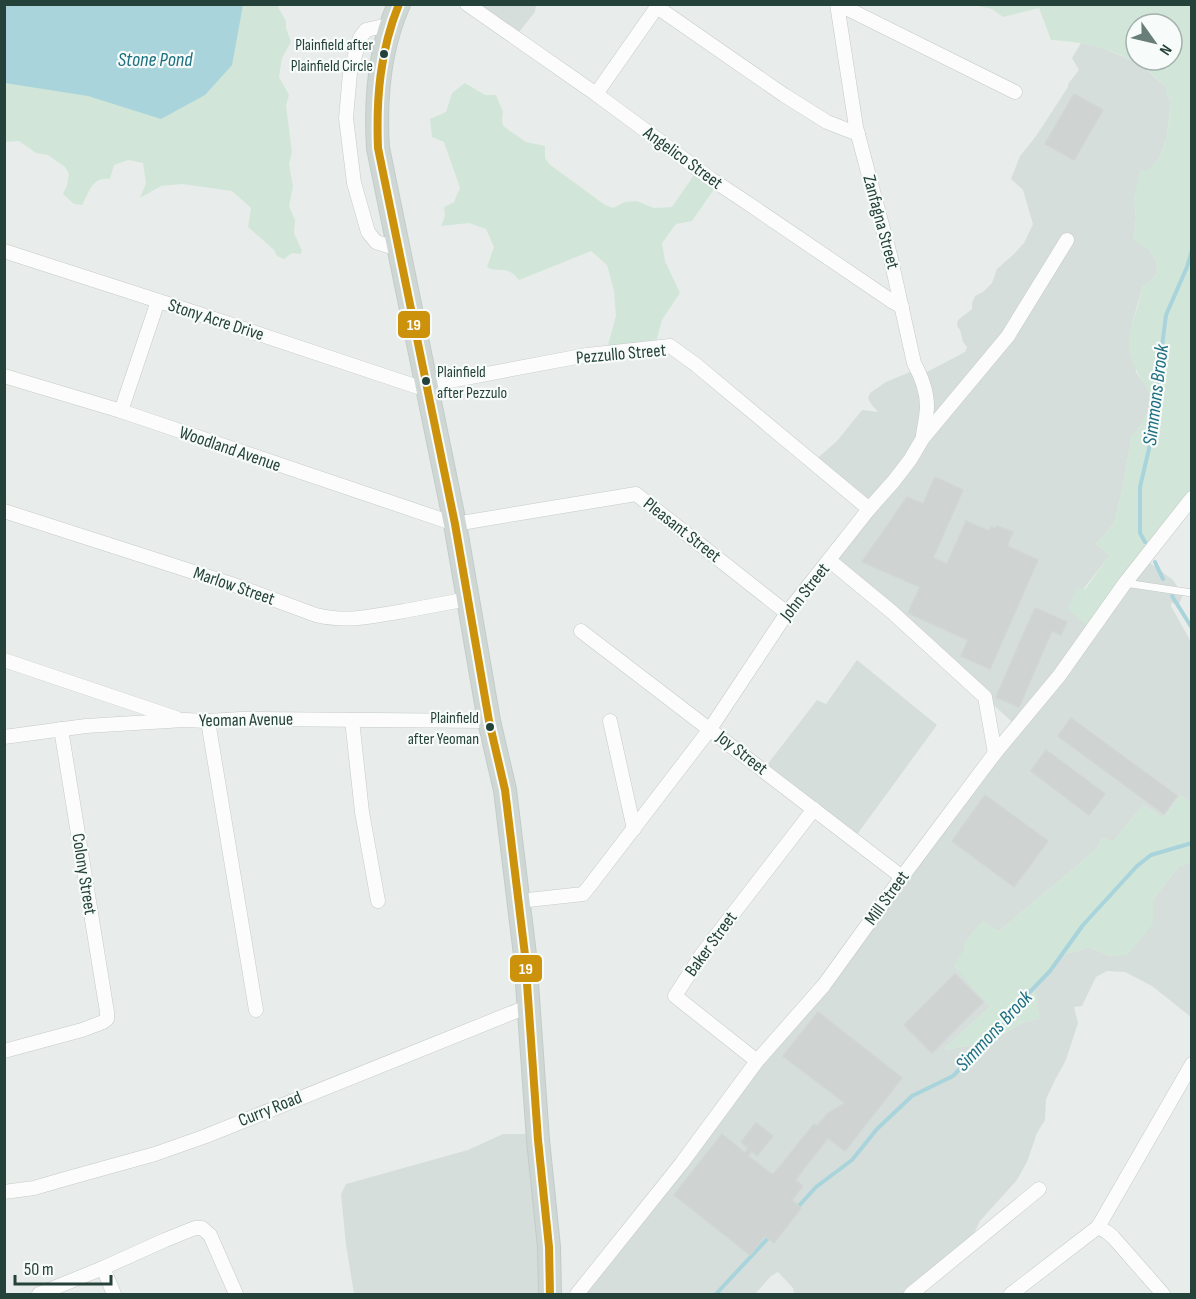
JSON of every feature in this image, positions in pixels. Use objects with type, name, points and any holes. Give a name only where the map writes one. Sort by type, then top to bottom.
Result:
[{"type":"main road","points":[[395,14],[380,75],[376,117],[378,148],[455,524],[489,721],[505,790],[525,955],[538,1140],[549,1247],[550,1294]]},
{"type":"street","name":"Angelico Street","points":[[467,4],[596,94],[711,179],[902,307]]},
{"type":"street","points":[[838,4],[1015,92]]},
{"type":"street","name":"Zanfagna Street","points":[[838,4],[858,134],[891,255],[914,363],[920,374],[926,398],[923,438]]},
{"type":"street","points":[[596,94],[658,6],[783,95],[827,122],[858,134]]},
{"type":"street","points":[[395,14],[366,30],[360,38],[350,73],[346,118],[354,183],[368,232],[376,242],[398,249]]},
{"type":"street","name":"John Street","points":[[519,901],[583,894],[710,729],[787,613],[868,509],[893,482],[923,438],[1008,336],[1067,240]]},
{"type":"street","name":"Stony Acre Drive","points":[[4,251],[408,384],[418,387],[427,385]]},
{"type":"street","points":[[121,411],[158,301]]},
{"type":"street","name":"Pezzullo Street","points":[[427,385],[587,355],[670,346],[695,364],[868,509]]},
{"type":"street","name":"Woodland Avenue","points":[[4,376],[121,411],[455,524]]},
{"type":"street","name":"Pleasant Street","points":[[455,524],[636,494],[787,613]]},
{"type":"street","name":"Mill Street","points":[[577,1294],[681,1164],[757,1061],[824,986],[995,753],[1059,676],[1125,583],[1191,498]]},
{"type":"street","name":"Marlow Street","points":[[4,511],[330,618],[347,620],[368,618],[468,599]]},
{"type":"street","points":[[829,560],[892,612],[985,697],[995,753]]},
{"type":"street","name":"Joy Street","points":[[580,631],[902,877]]},
{"type":"street","points":[[4,660],[184,720]]},
{"type":"street","name":"Yeoman Avenue","points":[[4,737],[86,726],[184,720],[489,721]]},
{"type":"street","points":[[352,720],[362,812],[378,901]]},
{"type":"street","points":[[208,721],[256,1010]]},
{"type":"street","points":[[610,721],[634,829]]},
{"type":"street","name":"Colony Street","points":[[4,1050],[82,1030],[107,1020],[61,729]]},
{"type":"street","name":"Baker Street","points":[[757,1061],[675,996],[702,954],[814,809]]},
{"type":"street","name":"Curry Road","points":[[4,1192],[34,1188],[155,1154],[206,1136],[529,1006]]},
{"type":"street","points":[[1011,1294],[1098,1227],[1191,1064]]},
{"type":"street","points":[[911,1294],[1039,1189]]},
{"type":"street","points":[[1098,1227],[1113,1237],[1163,1294]]},
{"type":"street","points":[[39,1294],[165,1240],[195,1228],[202,1228],[210,1235],[236,1294]]},
{"type":"street","points":[[103,1268],[114,1294]]},
{"type":"lane","points":[[1125,583],[1191,593]]},
{"type":"shaded area","points":[[465,5],[536,5],[535,12],[515,37]]},
{"type":"shaded area","points":[[1081,43],[1100,47],[1124,57],[1124,72],[1149,72],[1166,87],[1171,101],[1167,137],[1159,159],[1147,172],[1134,199],[1136,218],[1134,239],[1150,250],[1156,260],[1157,272],[1141,292],[1132,324],[1136,372],[1147,387],[1152,400],[1137,432],[1132,435],[1116,517],[1112,526],[1096,544],[1110,555],[1068,609],[1146,560],[1173,580],[1183,595],[1179,604],[1171,603],[1171,606],[1191,642],[1191,803],[1181,795],[1163,818],[1143,805],[1113,842],[1102,838],[1096,850],[1003,928],[998,931],[982,921],[991,1006],[945,1048],[946,1050],[993,1040],[1022,1023],[1039,1018],[1035,988],[1061,956],[1089,947],[1111,956],[1153,924],[1153,899],[1179,866],[1191,862],[1191,1017],[1152,986],[1125,972],[1107,971],[1096,977],[1082,1006],[1074,1007],[1078,1023],[1066,1060],[1046,1099],[1045,1120],[1017,1180],[980,1221],[965,1251],[914,1294],[794,1294],[793,1288],[778,1272],[771,1276],[755,1294],[579,1294],[805,1000],[1012,722],[892,611],[833,564],[868,511],[813,462],[837,441],[862,410],[878,412],[868,398],[870,393],[886,382],[915,370],[921,375],[965,352],[967,347],[957,326],[958,320],[972,309],[975,296],[992,283],[997,269],[1024,243],[1033,224],[1023,190],[1011,179],[1020,156],[1036,136],[1079,70],[1072,58]]},
{"type":"shaded area","points":[[857,660],[937,725],[853,840],[764,769],[817,700],[826,704]]},
{"type":"shaded area","points":[[503,1134],[536,1134],[542,1293],[354,1294],[341,1194],[346,1184],[468,1150]]},
{"type":"green space","points":[[4,5],[277,5],[286,21],[291,42],[282,58],[279,77],[289,95],[286,106],[292,152],[289,164],[293,186],[289,206],[295,220],[294,233],[302,251],[301,254],[292,253],[284,259],[277,256],[274,250],[248,227],[251,208],[232,191],[182,184],[161,186],[140,198],[146,183],[143,163],[128,160],[114,165],[110,179],[99,180],[90,190],[82,205],[74,204],[63,194],[69,174],[65,167],[48,155],[36,153],[19,141],[5,142]]},
{"type":"green space","points":[[974,5],[1191,5],[1191,499],[1088,626],[1068,609],[1077,588],[1085,589],[1110,555],[1096,544],[1112,526],[1116,517],[1132,435],[1137,432],[1152,400],[1133,362],[1129,348],[1130,332],[1141,287],[1152,280],[1157,272],[1156,260],[1150,250],[1134,240],[1136,218],[1134,199],[1140,170],[1147,171],[1159,159],[1167,137],[1171,101],[1166,87],[1149,72],[1184,72],[1184,12],[1124,12],[1124,57],[1095,46],[1051,40],[1039,8],[1003,17],[992,9]]},
{"type":"green space","points":[[465,83],[485,95],[496,95],[503,112],[503,126],[526,142],[545,146],[545,158],[549,164],[605,205],[613,208],[625,202],[637,201],[654,208],[672,207],[698,169],[717,185],[692,221],[676,224],[662,243],[665,261],[680,293],[662,320],[655,346],[606,352],[616,316],[614,291],[607,265],[591,251],[519,280],[511,272],[487,267],[494,247],[486,229],[469,223],[441,226],[445,216],[444,207],[454,202],[460,188],[444,142],[432,137],[430,119],[446,112],[452,93]]},
{"type":"green space","points":[[1181,795],[1191,803],[1191,862],[1179,866],[1153,899],[1153,924],[1127,955],[1111,956],[1089,947],[1061,956],[1036,988],[1039,1018],[1022,1023],[993,1040],[946,1050],[945,1048],[990,1007],[954,966],[964,949],[964,943],[982,921],[998,931],[1003,928],[1096,850],[1102,838],[1113,842],[1143,805],[1163,818]]},
{"type":"water","name":"Stone Pond","points":[[4,5],[243,5],[232,65],[205,95],[161,119],[88,96],[5,83]]},
{"type":"building","points":[[1074,94],[1103,110],[1074,160],[1045,144]]},
{"type":"building","points":[[935,477],[963,490],[933,558],[947,564],[966,521],[989,531],[991,527],[996,529],[997,526],[1013,532],[1007,546],[1038,560],[990,669],[961,656],[968,640],[908,613],[920,587],[862,562],[907,497],[923,504]]},
{"type":"building","points":[[1035,608],[1067,622],[1061,635],[1052,631],[1019,707],[996,697]]},
{"type":"building","points":[[1071,718],[1177,796],[1164,814],[1058,736]]},
{"type":"building","points":[[1046,750],[1105,794],[1089,815],[1031,771]]},
{"type":"building","points":[[985,795],[1048,841],[1014,887],[952,841]]},
{"type":"building","points":[[955,974],[983,1002],[932,1053],[904,1025]]},
{"type":"building","points":[[818,1012],[902,1078],[845,1151],[828,1138],[795,1180],[803,1186],[792,1200],[801,1208],[774,1243],[765,1236],[750,1255],[674,1195],[722,1134],[745,1153],[748,1148],[741,1142],[756,1123],[773,1136],[757,1156],[752,1151],[748,1156],[773,1175],[814,1124],[817,1126],[828,1113],[845,1103],[783,1056]]},
{"type":"waterway","name":"Simmons Brook","points":[[1145,542],[1140,533],[1140,487],[1149,449],[1166,315],[1192,250]]},
{"type":"waterway","name":"Simmons Brook","points":[[1155,562],[1163,579]]},
{"type":"waterway","name":"Simmons Brook","points":[[1172,596],[1192,628]]},
{"type":"waterway","name":"Simmons Brook","points":[[796,1209],[816,1187],[852,1160],[877,1129],[912,1096],[953,1076],[1015,1013],[1024,998],[1050,971],[1083,925],[1137,866],[1151,855],[1192,843]]},
{"type":"waterway","name":"Simmons Brook","points":[[716,1294],[770,1236]]},
{"type":"transit line","name":"19","points":[[399,4],[383,57],[378,111],[378,148],[455,524],[489,721],[505,790],[525,955],[538,1140],[549,1247],[550,1294]]},
{"type":"place","name":"Plainfield after Plainfield Circle","points":[[384,54]]},
{"type":"place","name":"Plainfield after Pezzulo","points":[[426,381]]},
{"type":"place","name":"Plainfield after Yeoman","points":[[490,727]]}]
